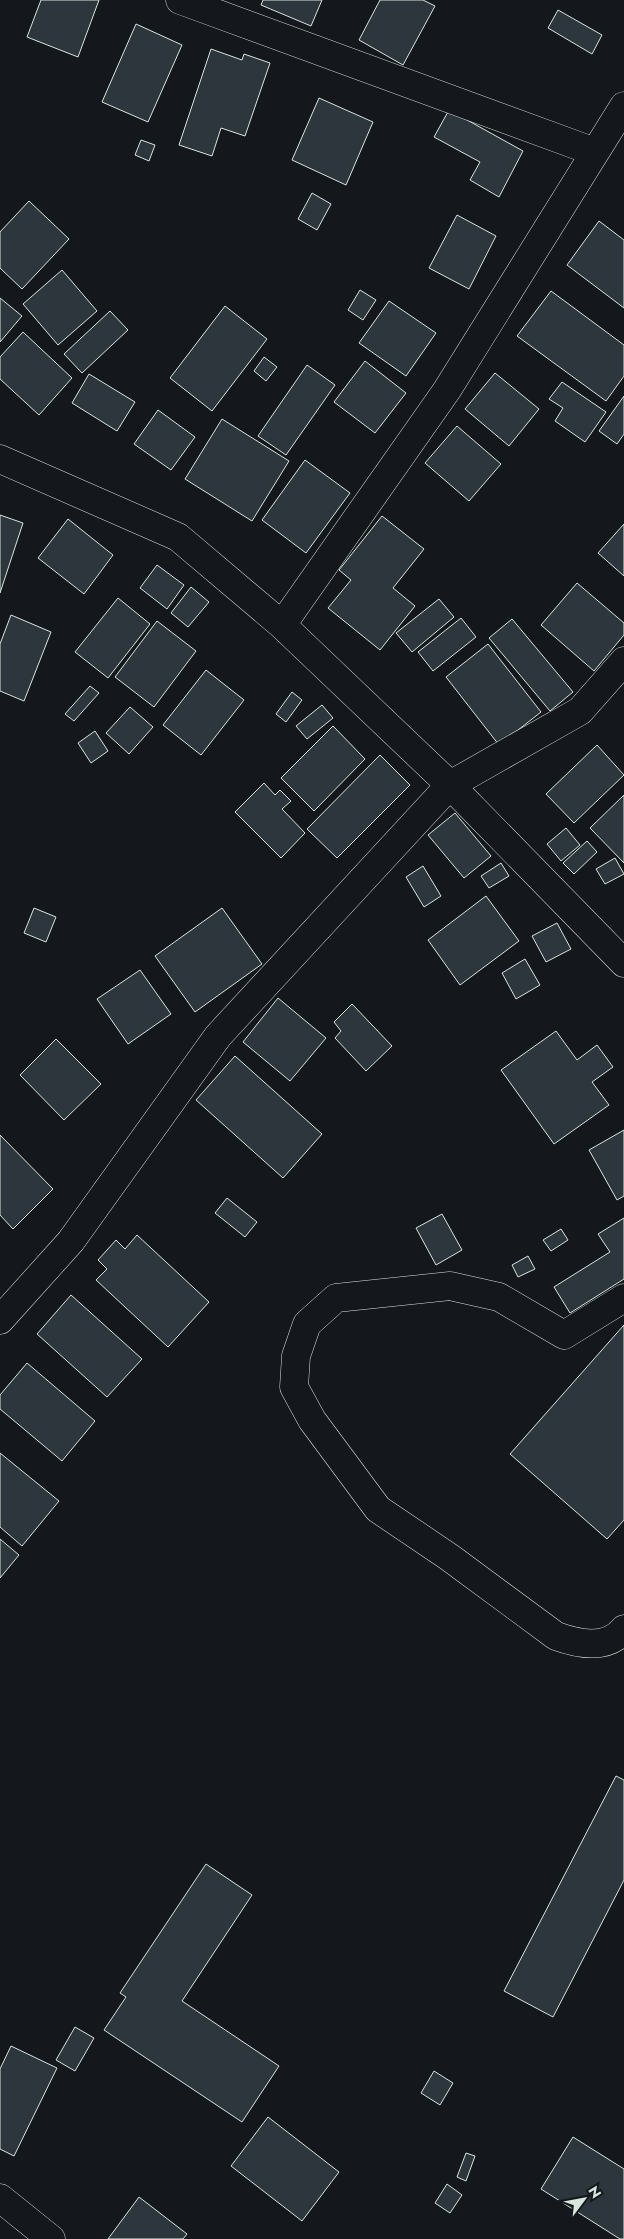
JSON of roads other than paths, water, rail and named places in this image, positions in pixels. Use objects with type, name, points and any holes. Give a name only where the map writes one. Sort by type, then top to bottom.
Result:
[{"type":"street","points":[[180,0],[594,152]]},
{"type":"street","points":[[282,625],[447,390],[624,106]]},
{"type":"street","points":[[0,459],[178,537],[282,625],[450,785],[624,963]]},
{"type":"street","points":[[0,1320],[71,1241],[218,1036],[450,785],[580,710],[624,661]]},
{"type":"street","points":[[624,1298],[564,1334],[498,1297],[450,1286],[336,1298],[307,1324],[296,1356],[294,1387],[312,1420],[378,1509],[449,1557],[556,1636],[571,1642],[594,1644],[620,1634],[624,1629]]},
{"type":"street","points":[[0,2198],[51,2239]]}]
